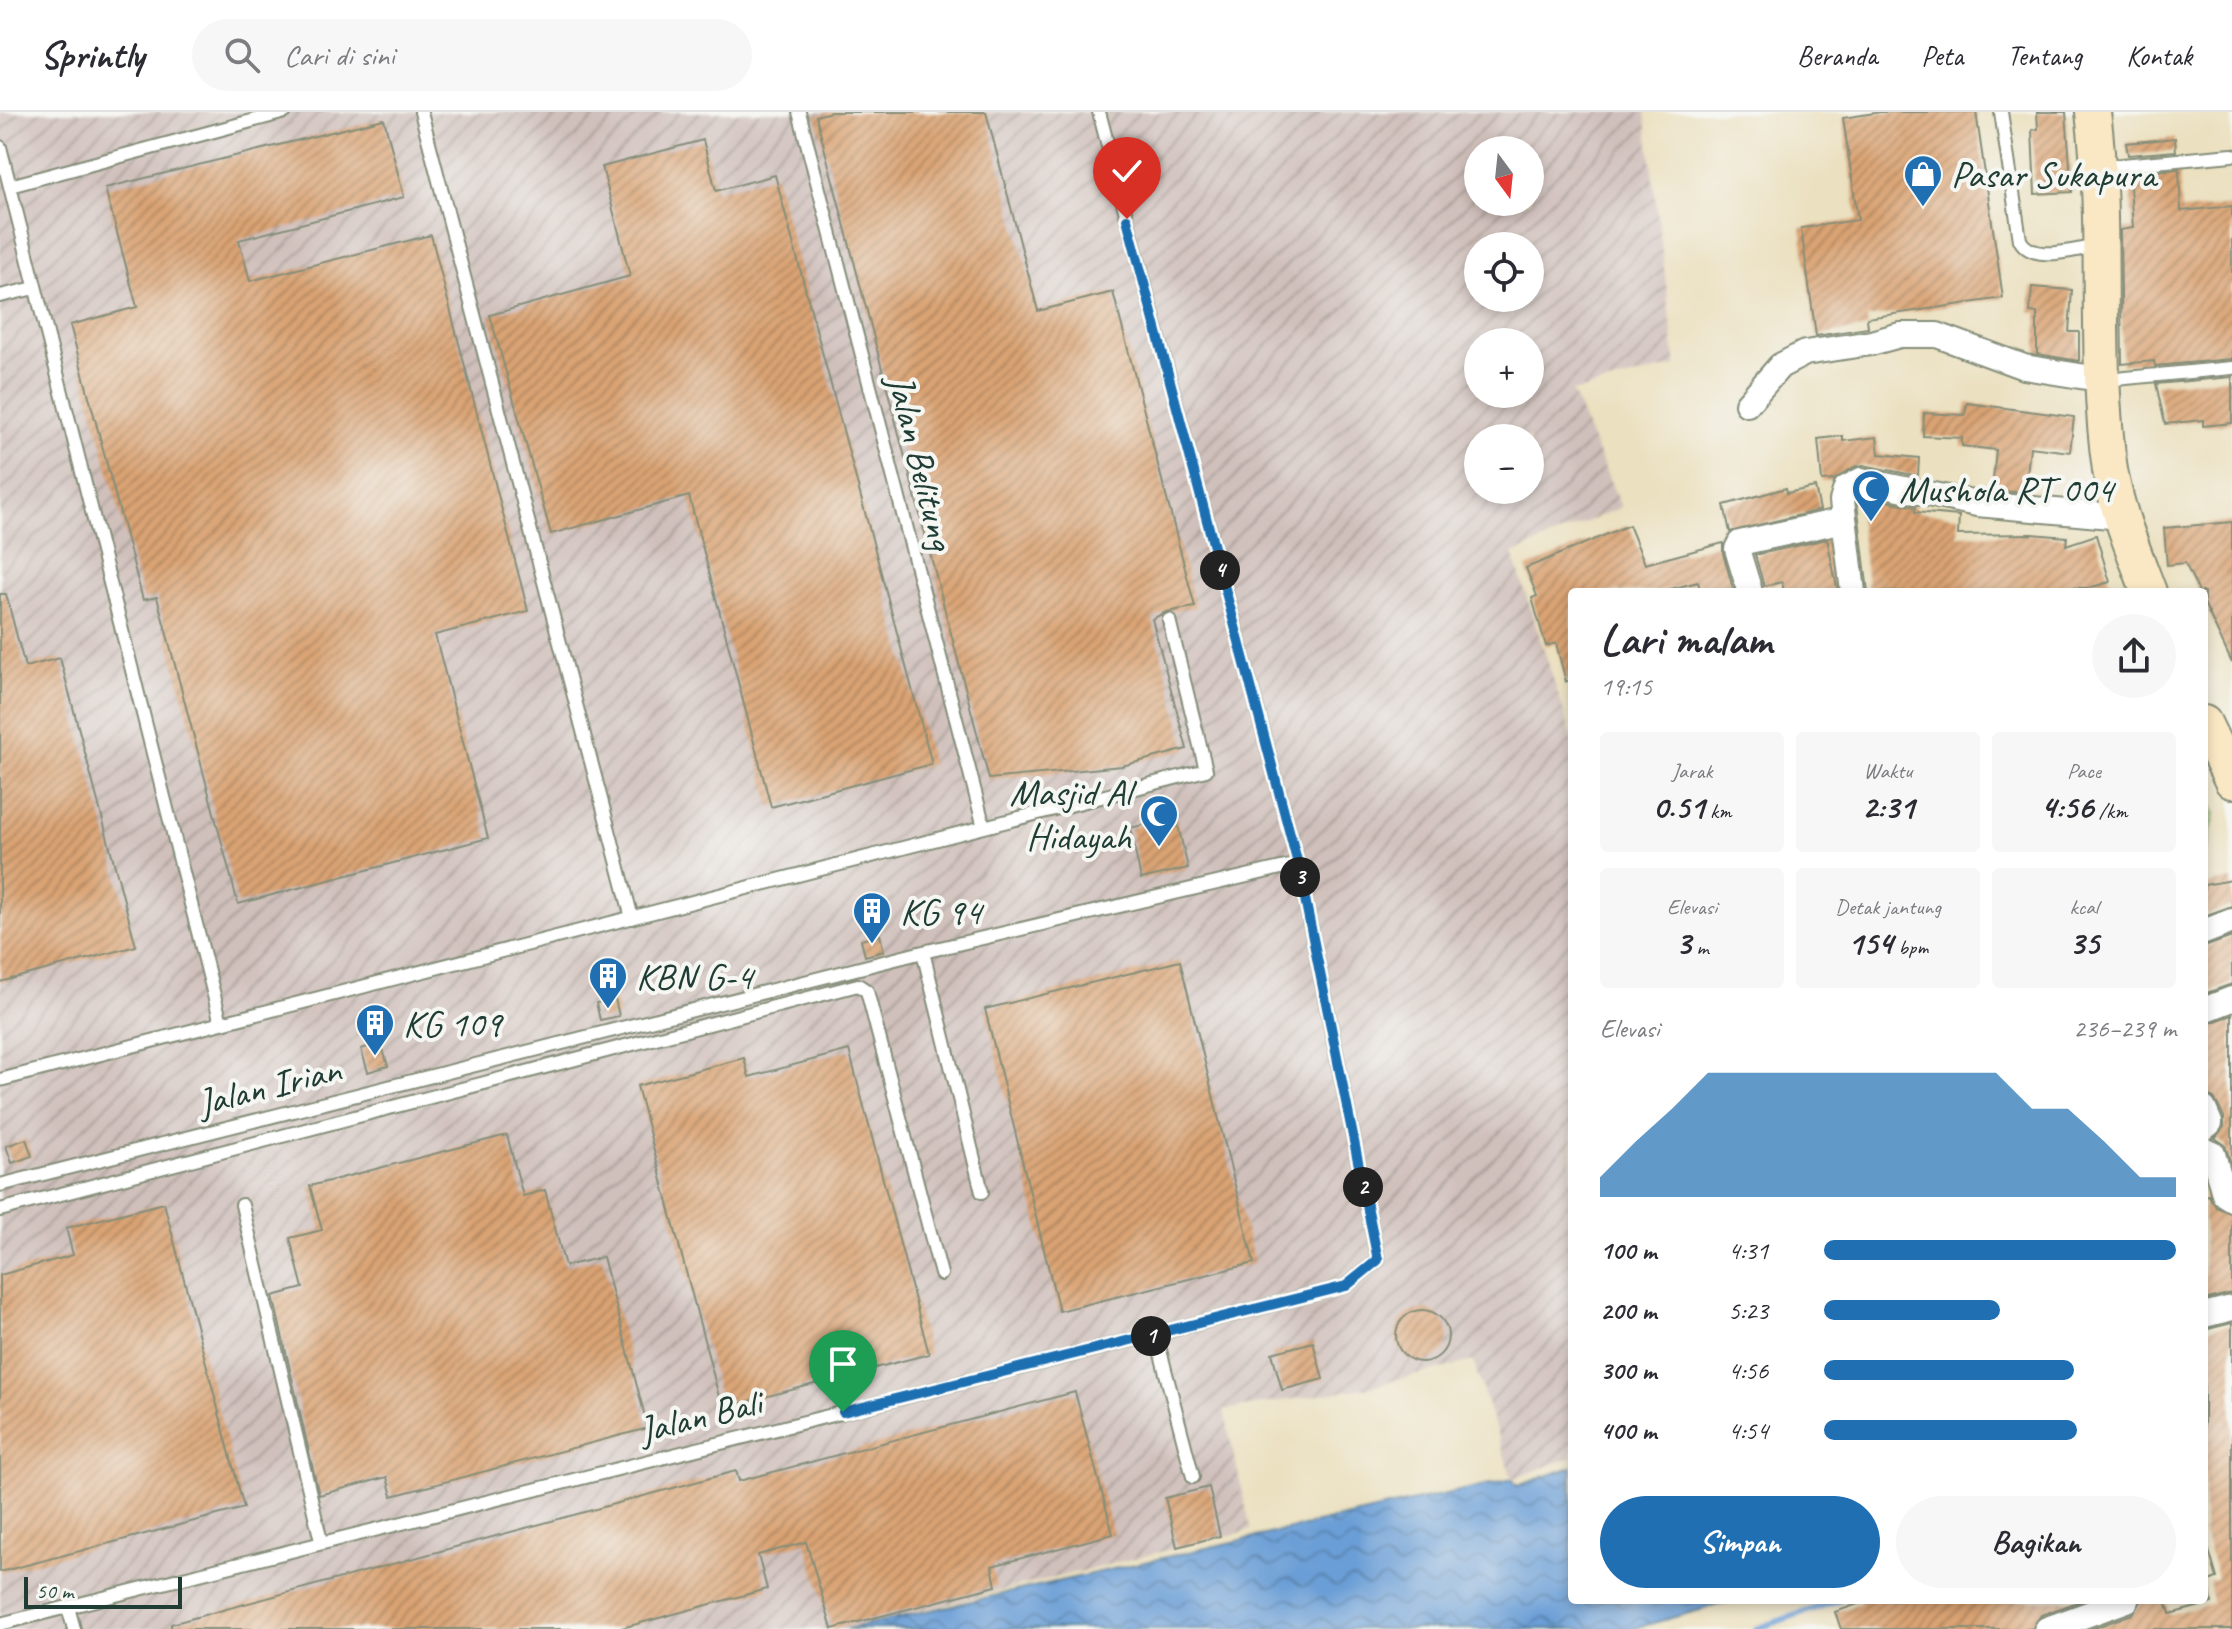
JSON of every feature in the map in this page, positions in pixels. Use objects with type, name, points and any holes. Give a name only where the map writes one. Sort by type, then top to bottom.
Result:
[{"type":"street","points":[[2093,112],[2100,167],[2110,468],[2122,517],[2148,588]]},
{"type":"street","points":[[1747,404],[1780,366],[1805,353],[1871,343],[1900,335],[1937,335],[2024,367],[2105,380]]},
{"type":"street","points":[[1852,588],[1842,501],[1846,488],[1861,480],[1977,504],[2122,517]]},
{"type":"street","points":[[1749,588],[1737,549],[1740,543],[1844,520]]},
{"type":"street","points":[[2208,731],[2232,781]]},
{"type":"street","points":[[2208,930],[2232,921]]},
{"type":"street","points":[[2208,1008],[2232,999]]},
{"type":"street","points":[[2208,1152],[2213,1154],[2224,1194],[2232,1199]]},
{"type":"street","points":[[2208,1314],[2232,1308]]},
{"type":"street","points":[[2047,1629],[2117,1604]]},
{"type":"lane","points":[[10,186],[285,112]]},
{"type":"lane","points":[[421,112],[632,918]]},
{"type":"lane","name":"Jalan Belitung","points":[[799,112],[984,827]]},
{"type":"lane","name":"Jalan Bali","points":[[0,1624],[1346,1286],[1378,1260],[1298,864],[1099,112]]},
{"type":"lane","points":[[2001,112],[2020,240],[2025,248],[2034,254],[2101,246]]},
{"type":"lane","points":[[0,147],[221,1023]]},
{"type":"lane","points":[[2100,167],[2232,155]]},
{"type":"lane","points":[[0,296],[35,288]]},
{"type":"lane","points":[[2105,380],[2232,368]]},
{"type":"lane","points":[[0,1080],[1206,770],[1169,620]]},
{"type":"lane","name":"Jalan Irian","points":[[0,1185],[923,952],[1298,864]]},
{"type":"lane","points":[[923,952],[982,1192]]},
{"type":"lane","points":[[0,1210],[858,985],[867,991],[941,1274]]},
{"type":"lane","points":[[242,1205],[321,1541]]},
{"type":"lane","points":[[1156,1335],[1193,1477]]},
{"type":"lane","points":[[68,1607],[74,1629]]},
{"type":"shaded area","points":[[0,112],[1645,112],[1676,366],[1572,392],[1621,507],[1513,554],[1568,725],[1568,1458],[1512,1479],[1473,1361],[1364,1388],[1224,1410],[1251,1530],[844,1629],[0,1629]]},
{"type":"green space","points":[[2208,798],[2215,813],[2208,843]]},
{"type":"water","points":[[1568,1468],[1568,1604],[1722,1604],[1632,1629],[847,1629],[1512,1479],[1517,1486]]},
{"type":"building","points":[[831,112],[986,112],[1038,311],[1113,292],[1195,607],[1166,612],[1152,619],[1187,749],[1122,766],[989,779],[816,116]]},
{"type":"building","name":"Pasar Sukapura","points":[[1881,112],[1976,112],[2003,298],[1867,318],[1868,328],[1816,336],[1801,228],[1858,220],[1843,118]]},
{"type":"building","points":[[2037,112],[2066,112],[2072,192],[2035,194],[2032,130],[2038,129]]},
{"type":"building","points":[[384,119],[404,197],[239,240],[250,281],[431,235],[528,611],[435,635],[488,838],[238,904],[157,597],[143,600],[70,325],[137,307],[105,188]]},
{"type":"building","points":[[2175,138],[2176,151],[2128,155],[2126,143]]},
{"type":"building","points":[[703,140],[716,191],[775,175],[932,764],[771,807],[689,496],[551,534],[490,315],[630,276],[602,167]]},
{"type":"building","points":[[2179,169],[2181,211],[2232,206],[2232,359],[2155,366],[2154,361],[2122,364],[2120,230],[2133,228],[2129,173]]},
{"type":"building","points":[[2032,287],[2072,290],[2069,332],[2079,332],[2079,361],[2037,354],[2037,313],[2030,312]]},
{"type":"building","points":[[2232,377],[2232,423],[2203,426],[2203,420],[2165,424],[2156,384]]},
{"type":"building","points":[[1967,403],[2074,417],[2070,452],[2030,447],[2025,493],[1992,490],[1996,450],[1962,446],[1962,438],[1923,436],[1924,413],[1965,415]]},
{"type":"building","points":[[1843,436],[1843,441],[1877,437],[1879,454],[1919,458],[1918,476],[1863,465],[1834,480],[1822,481],[1818,439]]},
{"type":"building","points":[[1815,487],[1820,510],[1730,532],[1724,505],[1786,488],[1787,493]]},
{"type":"building","points":[[1863,496],[1916,507],[1915,512],[1959,516],[1958,535],[2067,537],[2066,545],[2096,535],[2110,582],[2088,588],[1868,588],[1857,502]]},
{"type":"building","points":[[2232,522],[2232,663],[2208,612],[2208,588],[2197,588],[2185,563],[2167,565],[2164,528]]},
{"type":"building","points":[[1629,525],[1645,564],[1723,543],[1733,588],[1700,588],[1698,582],[1675,588],[1568,588],[1566,682],[1556,643],[1546,646],[1532,598],[1537,596],[1526,568]]},
{"type":"building","points":[[1827,539],[1837,588],[1783,588],[1782,582],[1764,586],[1755,555]]},
{"type":"building","points":[[0,594],[6,594],[25,667],[60,658],[136,946],[0,982]]},
{"type":"building","name":"Masjid Al Hidayah","points":[[1176,817],[1188,868],[1141,879],[1130,828]]},
{"type":"building","points":[[2232,880],[2232,906],[2208,915],[2208,884]]},
{"type":"building","name":"KG 94","points":[[880,935],[884,951],[865,956],[861,940]]},
{"type":"building","points":[[2232,937],[2232,984],[2208,993],[2208,946]]},
{"type":"building","points":[[1180,961],[1254,1263],[1059,1311],[985,1009]]},
{"type":"building","name":"KBN G-4","points":[[615,999],[619,1016],[600,1020],[596,1003]]},
{"type":"building","points":[[2232,1015],[2232,1167],[2225,1145],[2215,1138],[2224,1127],[2224,1117],[2214,1098],[2208,1096],[2208,1024]]},
{"type":"building","name":"KG 109","points":[[381,1043],[388,1066],[368,1072],[361,1049]]},
{"type":"building","points":[[849,1050],[929,1354],[722,1408],[637,1086],[744,1058],[749,1077]]},
{"type":"building","points":[[507,1135],[523,1196],[545,1190],[565,1266],[603,1257],[648,1428],[392,1496],[387,1477],[319,1495],[273,1296],[303,1288],[290,1238],[322,1230],[310,1186]]},
{"type":"building","points":[[26,1139],[32,1156],[12,1163],[6,1146]]},
{"type":"building","points":[[2208,1195],[2216,1207],[2232,1214],[2232,1293],[2208,1299]]},
{"type":"building","points":[[164,1203],[244,1508],[0,1572],[0,1275],[73,1255],[66,1228]]},
{"type":"building","points":[[1422,1310],[1440,1318],[1448,1336],[1440,1354],[1422,1362],[1404,1354],[1396,1336],[1404,1318]]},
{"type":"building","points":[[2232,1323],[2232,1629],[2091,1629],[2133,1614],[2139,1604],[2167,1604],[2170,1614],[2212,1603],[2209,1581],[2217,1578],[2208,1548],[2208,1329]]},
{"type":"building","points":[[1313,1342],[1323,1379],[1282,1390],[1272,1353]]},
{"type":"building","points":[[1075,1392],[1113,1534],[992,1566],[996,1586],[832,1629],[806,1542],[758,1555],[767,1589],[618,1629],[171,1629],[171,1624],[736,1471],[739,1481]]},
{"type":"building","points":[[1209,1487],[1220,1536],[1177,1547],[1165,1498]]},
{"type":"building","points":[[1858,1604],[2072,1604],[2041,1615],[2032,1629],[1841,1629],[1835,1612]]},
{"type":"waterway","points":[[1756,1629],[1828,1604]]},
{"type":"place","name":"Pasar Sukapura","points":[[1923,208]]},
{"type":"place","name":"Mushola RT 004","points":[[1871,523]]},
{"type":"place","name":"Masjid Al Hidayah","points":[[1159,848]]},
{"type":"place","name":"KG 94","points":[[872,945]]},
{"type":"place","name":"KBN G-4","points":[[608,1010]]},
{"type":"place","name":"KG 109","points":[[375,1057]]},
{"type":"route","points":[[843,1412],[1346,1286],[1378,1260],[1298,864],[1127,219]]}]
